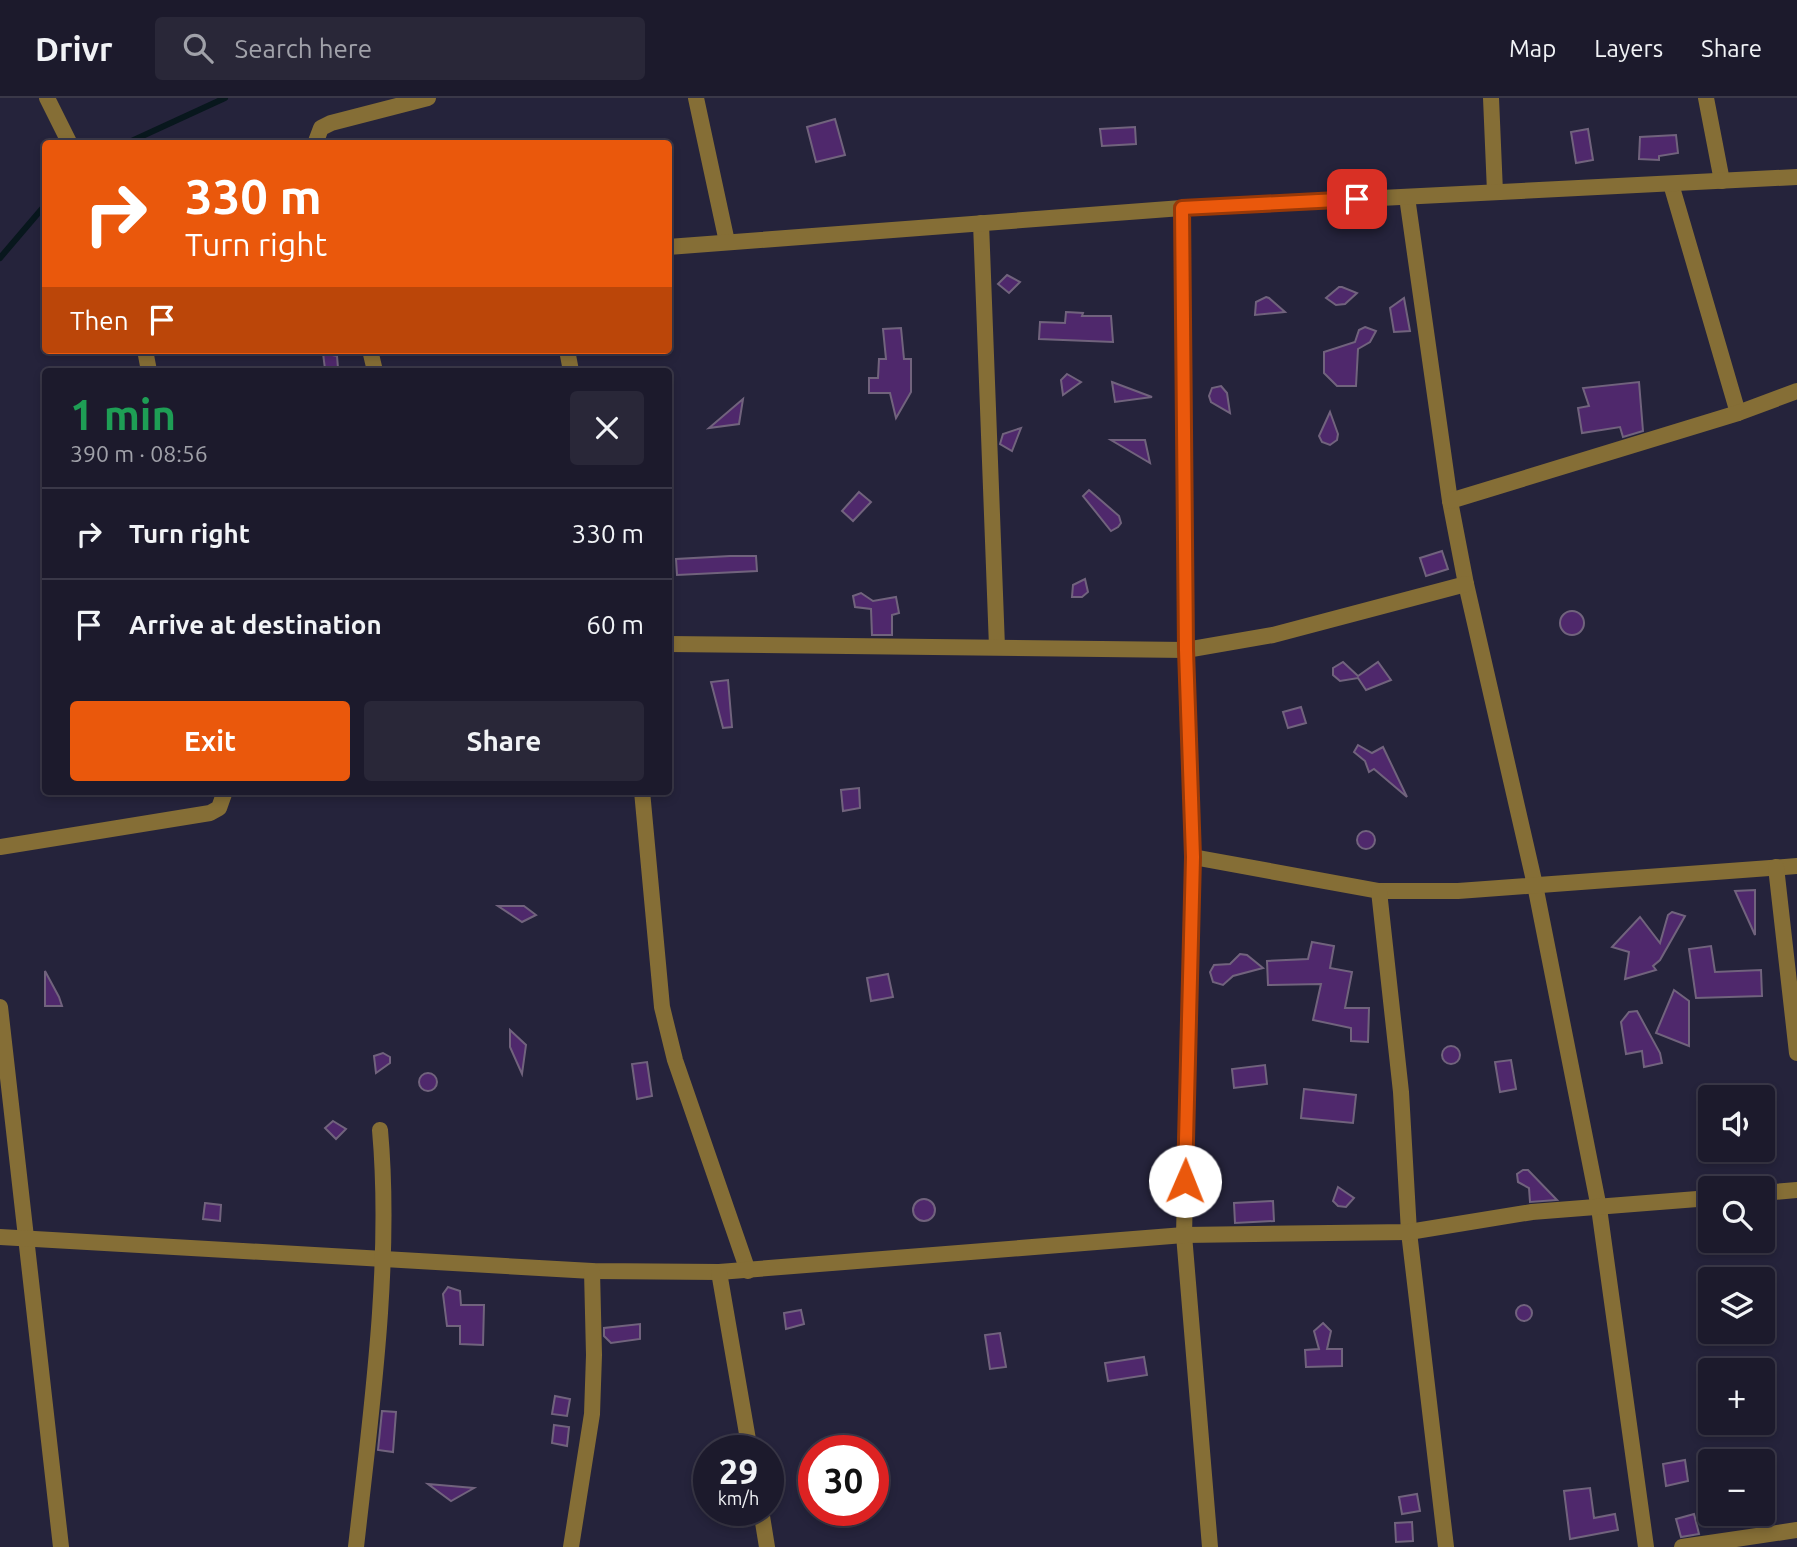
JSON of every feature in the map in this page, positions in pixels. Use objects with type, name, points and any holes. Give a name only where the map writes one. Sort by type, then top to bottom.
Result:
[{"type":"street","points":[[47,98],[68,140]]},
{"type":"street","points":[[316,140],[321,128],[331,122],[428,98]]},
{"type":"street","points":[[696,98],[727,242]]},
{"type":"street","points":[[1491,98],[1495,192]]},
{"type":"street","points":[[1706,98],[1722,181]]},
{"type":"street","points":[[672,247],[1182,208],[1797,177]]},
{"type":"street","points":[[1671,184],[1738,413]]},
{"type":"street","points":[[1407,197],[1450,501],[1466,584],[1535,885],[1599,1208],[1646,1547]]},
{"type":"street","points":[[1182,208],[1186,650],[1193,857],[1184,1235],[1210,1547]]},
{"type":"street","points":[[981,223],[997,647]]},
{"type":"street","points":[[1450,501],[1738,413],[1797,391]]},
{"type":"street","points":[[672,644],[1186,650],[1273,635],[1466,584]]},
{"type":"street","points":[[0,847],[211,813],[219,808],[224,795]]},
{"type":"street","points":[[642,795],[662,1007],[675,1060],[748,1271]]},
{"type":"street","points":[[1193,857],[1379,891],[1458,891],[1797,866]]},
{"type":"street","points":[[1776,867],[1797,1053]]},
{"type":"street","points":[[1379,891],[1401,1091],[1409,1232],[1446,1547]]},
{"type":"street","points":[[0,1007],[61,1547]]},
{"type":"street","points":[[356,1547],[374,1385],[384,1193],[380,1130]]},
{"type":"street","points":[[1775,1192],[1797,1190]]},
{"type":"street","points":[[0,1237],[592,1271],[719,1272],[1184,1235],[1409,1232],[1532,1212],[1698,1199]]},
{"type":"street","points":[[570,1547],[592,1414],[592,1271]]},
{"type":"street","points":[[719,1272],[747,1435]]},
{"type":"street","points":[[764,1526],[767,1547]]},
{"type":"street","points":[[1682,1547],[1797,1530]]},
{"type":"building","points":[[835,119],[845,155],[816,162],[807,127]]},
{"type":"building","points":[[1135,127],[1136,144],[1102,146],[1100,129]]},
{"type":"building","points":[[1588,129],[1593,160],[1576,163],[1571,132]]},
{"type":"building","points":[[1676,135],[1678,153],[1659,156],[1659,160],[1639,159],[1640,137]]},
{"type":"building","points":[[1007,275],[1020,282],[1009,293],[998,284]]},
{"type":"building","points":[[1339,287],[1357,293],[1345,304],[1336,305],[1326,298]]},
{"type":"building","points":[[1266,297],[1285,312],[1255,315],[1256,302]]},
{"type":"building","points":[[1404,298],[1410,331],[1394,332],[1390,308]]},
{"type":"building","points":[[1066,312],[1083,313],[1082,316],[1111,316],[1113,342],[1039,339],[1040,322],[1065,323]]},
{"type":"building","points":[[1365,327],[1376,331],[1370,342],[1358,349],[1356,386],[1337,386],[1324,373],[1324,352],[1355,342],[1359,330]]},
{"type":"building","points":[[901,328],[904,359],[911,359],[911,392],[896,418],[890,393],[869,393],[869,378],[878,378],[879,359],[886,359],[883,329]]},
{"type":"building","points":[[323,354],[337,356],[338,368],[325,368]]},
{"type":"building","points":[[1067,374],[1081,382],[1063,395],[1061,380]]},
{"type":"building","points":[[1112,382],[1152,397],[1115,402]]},
{"type":"building","points":[[1639,382],[1643,431],[1623,437],[1620,427],[1582,433],[1578,408],[1589,406],[1583,388]]},
{"type":"building","points":[[1221,386],[1227,393],[1230,413],[1211,402],[1209,396],[1212,388]]},
{"type":"building","points":[[743,399],[739,424],[709,428]]},
{"type":"building","points":[[1330,412],[1338,434],[1337,440],[1330,445],[1322,442],[1319,436]]},
{"type":"building","points":[[1021,428],[1012,451],[1000,444],[1003,434]]},
{"type":"building","points":[[1111,440],[1145,440],[1150,463]]},
{"type":"building","points":[[1089,490],[1119,516],[1121,523],[1118,527],[1111,531],[1083,496]]},
{"type":"building","points":[[859,492],[871,502],[853,521],[842,511]]},
{"type":"building","points":[[1442,551],[1448,569],[1426,576],[1420,558]]},
{"type":"building","points":[[756,556],[757,571],[677,575],[676,559]]},
{"type":"building","points":[[1085,579],[1088,592],[1082,597],[1072,597],[1073,585]]},
{"type":"building","points":[[861,593],[873,601],[896,597],[899,613],[892,615],[892,635],[872,635],[871,609],[855,607],[853,596]]},
{"type":"building","points":[[1572,611],[1581,614],[1584,623],[1581,632],[1572,635],[1563,632],[1560,623],[1563,614]]},
{"type":"building","points":[[1343,662],[1358,676],[1378,662],[1391,680],[1366,690],[1358,678],[1340,681],[1333,675],[1333,668]]},
{"type":"building","points":[[728,680],[732,727],[723,728],[711,682]]},
{"type":"building","points":[[1301,707],[1306,723],[1288,728],[1283,712]]},
{"type":"building","points":[[1358,745],[1372,753],[1383,747],[1407,797],[1374,769],[1369,772],[1365,761],[1354,752]]},
{"type":"building","points":[[859,788],[860,808],[843,811],[841,790]]},
{"type":"building","points":[[1366,831],[1372,834],[1375,840],[1372,846],[1366,849],[1360,846],[1357,840],[1360,834]]},
{"type":"building","points":[[1755,890],[1755,935],[1735,891]]},
{"type":"building","points":[[498,906],[524,906],[536,915],[522,922]]},
{"type":"building","points":[[1672,912],[1685,916],[1660,960],[1653,966],[1656,970],[1625,979],[1629,952],[1612,947],[1640,917],[1660,943],[1668,915]]},
{"type":"building","points":[[1312,942],[1334,946],[1330,968],[1352,972],[1345,1008],[1369,1008],[1368,1042],[1351,1041],[1351,1028],[1313,1020],[1321,984],[1268,985],[1267,961],[1308,959]]},
{"type":"building","points":[[1711,946],[1715,972],[1761,970],[1762,996],[1696,998],[1689,949]]},
{"type":"building","points":[[1240,954],[1247,955],[1263,968],[1233,976],[1223,985],[1213,982],[1210,972],[1214,965],[1230,964]]},
{"type":"building","points":[[45,971],[59,997],[62,1006],[45,1006]]},
{"type":"building","points":[[888,974],[893,997],[871,1001],[867,978]]},
{"type":"building","points":[[1674,990],[1689,1001],[1689,1046],[1656,1033]]},
{"type":"building","points":[[1637,1011],[1660,1053],[1662,1063],[1644,1067],[1642,1051],[1626,1054],[1621,1022],[1629,1012]]},
{"type":"building","points":[[510,1030],[526,1045],[522,1074],[510,1047]]},
{"type":"building","points":[[1451,1046],[1457,1049],[1460,1055],[1457,1061],[1451,1064],[1445,1061],[1442,1055],[1445,1049]]},
{"type":"building","points":[[383,1053],[390,1057],[390,1063],[376,1073],[374,1056]]},
{"type":"building","points":[[1511,1060],[1516,1089],[1500,1092],[1495,1062]]},
{"type":"building","points":[[647,1062],[652,1096],[637,1099],[632,1064]]},
{"type":"building","points":[[1265,1065],[1267,1084],[1234,1088],[1232,1069]]},
{"type":"building","points":[[428,1073],[434,1076],[437,1082],[434,1088],[428,1091],[422,1088],[419,1082],[422,1076]]},
{"type":"building","points":[[1304,1089],[1356,1095],[1353,1123],[1301,1118]]},
{"type":"building","points":[[333,1121],[346,1129],[336,1139],[325,1128]]},
{"type":"building","points":[[1528,1170],[1557,1200],[1530,1202],[1529,1188],[1518,1182],[1517,1174]]},
{"type":"building","points":[[1338,1187],[1354,1198],[1346,1207],[1338,1206],[1333,1201]]},
{"type":"building","points":[[924,1199],[934,1206],[935,1210],[928,1220],[924,1221],[914,1214],[913,1210],[920,1200]]},
{"type":"building","points":[[1273,1201],[1274,1221],[1235,1223],[1234,1203]]},
{"type":"building","points":[[205,1203],[221,1205],[220,1221],[203,1219]]},
{"type":"building","points":[[448,1287],[460,1291],[461,1305],[484,1305],[483,1345],[460,1344],[460,1326],[447,1326],[443,1294]]},
{"type":"building","points":[[1524,1305],[1530,1307],[1530,1319],[1524,1321],[1518,1319],[1516,1313],[1518,1307]]},
{"type":"building","points":[[801,1310],[804,1324],[786,1329],[784,1313]]},
{"type":"building","points":[[1323,1323],[1331,1331],[1327,1349],[1342,1349],[1342,1366],[1306,1367],[1305,1350],[1319,1349],[1314,1331]]},
{"type":"building","points":[[640,1324],[640,1339],[611,1343],[604,1336],[604,1328]]},
{"type":"building","points":[[1000,1333],[1006,1367],[990,1369],[985,1335]]},
{"type":"building","points":[[1144,1357],[1147,1375],[1108,1381],[1105,1363]]},
{"type":"building","points":[[555,1396],[570,1399],[567,1416],[552,1414]]},
{"type":"building","points":[[382,1411],[396,1412],[393,1452],[378,1450]]},
{"type":"building","points":[[554,1425],[569,1427],[567,1446],[552,1443]]},
{"type":"building","points":[[1685,1460],[1688,1481],[1666,1486],[1663,1464]]},
{"type":"building","points":[[428,1484],[474,1488],[451,1501]]},
{"type":"building","points":[[1590,1488],[1594,1518],[1615,1514],[1618,1530],[1570,1539],[1564,1491]]},
{"type":"building","points":[[1417,1494],[1420,1511],[1402,1514],[1399,1497]]},
{"type":"building","points":[[1694,1514],[1699,1534],[1681,1537],[1676,1519]]},
{"type":"building","points":[[1412,1522],[1413,1541],[1396,1542],[1395,1523]]},
{"type":"waterway","points":[[134,140],[225,98]]},
{"type":"waterway","points":[[0,258],[42,209]]},
{"type":"route","points":[[1185,1181],[1193,857],[1186,650],[1182,208],[1357,199]]}]
